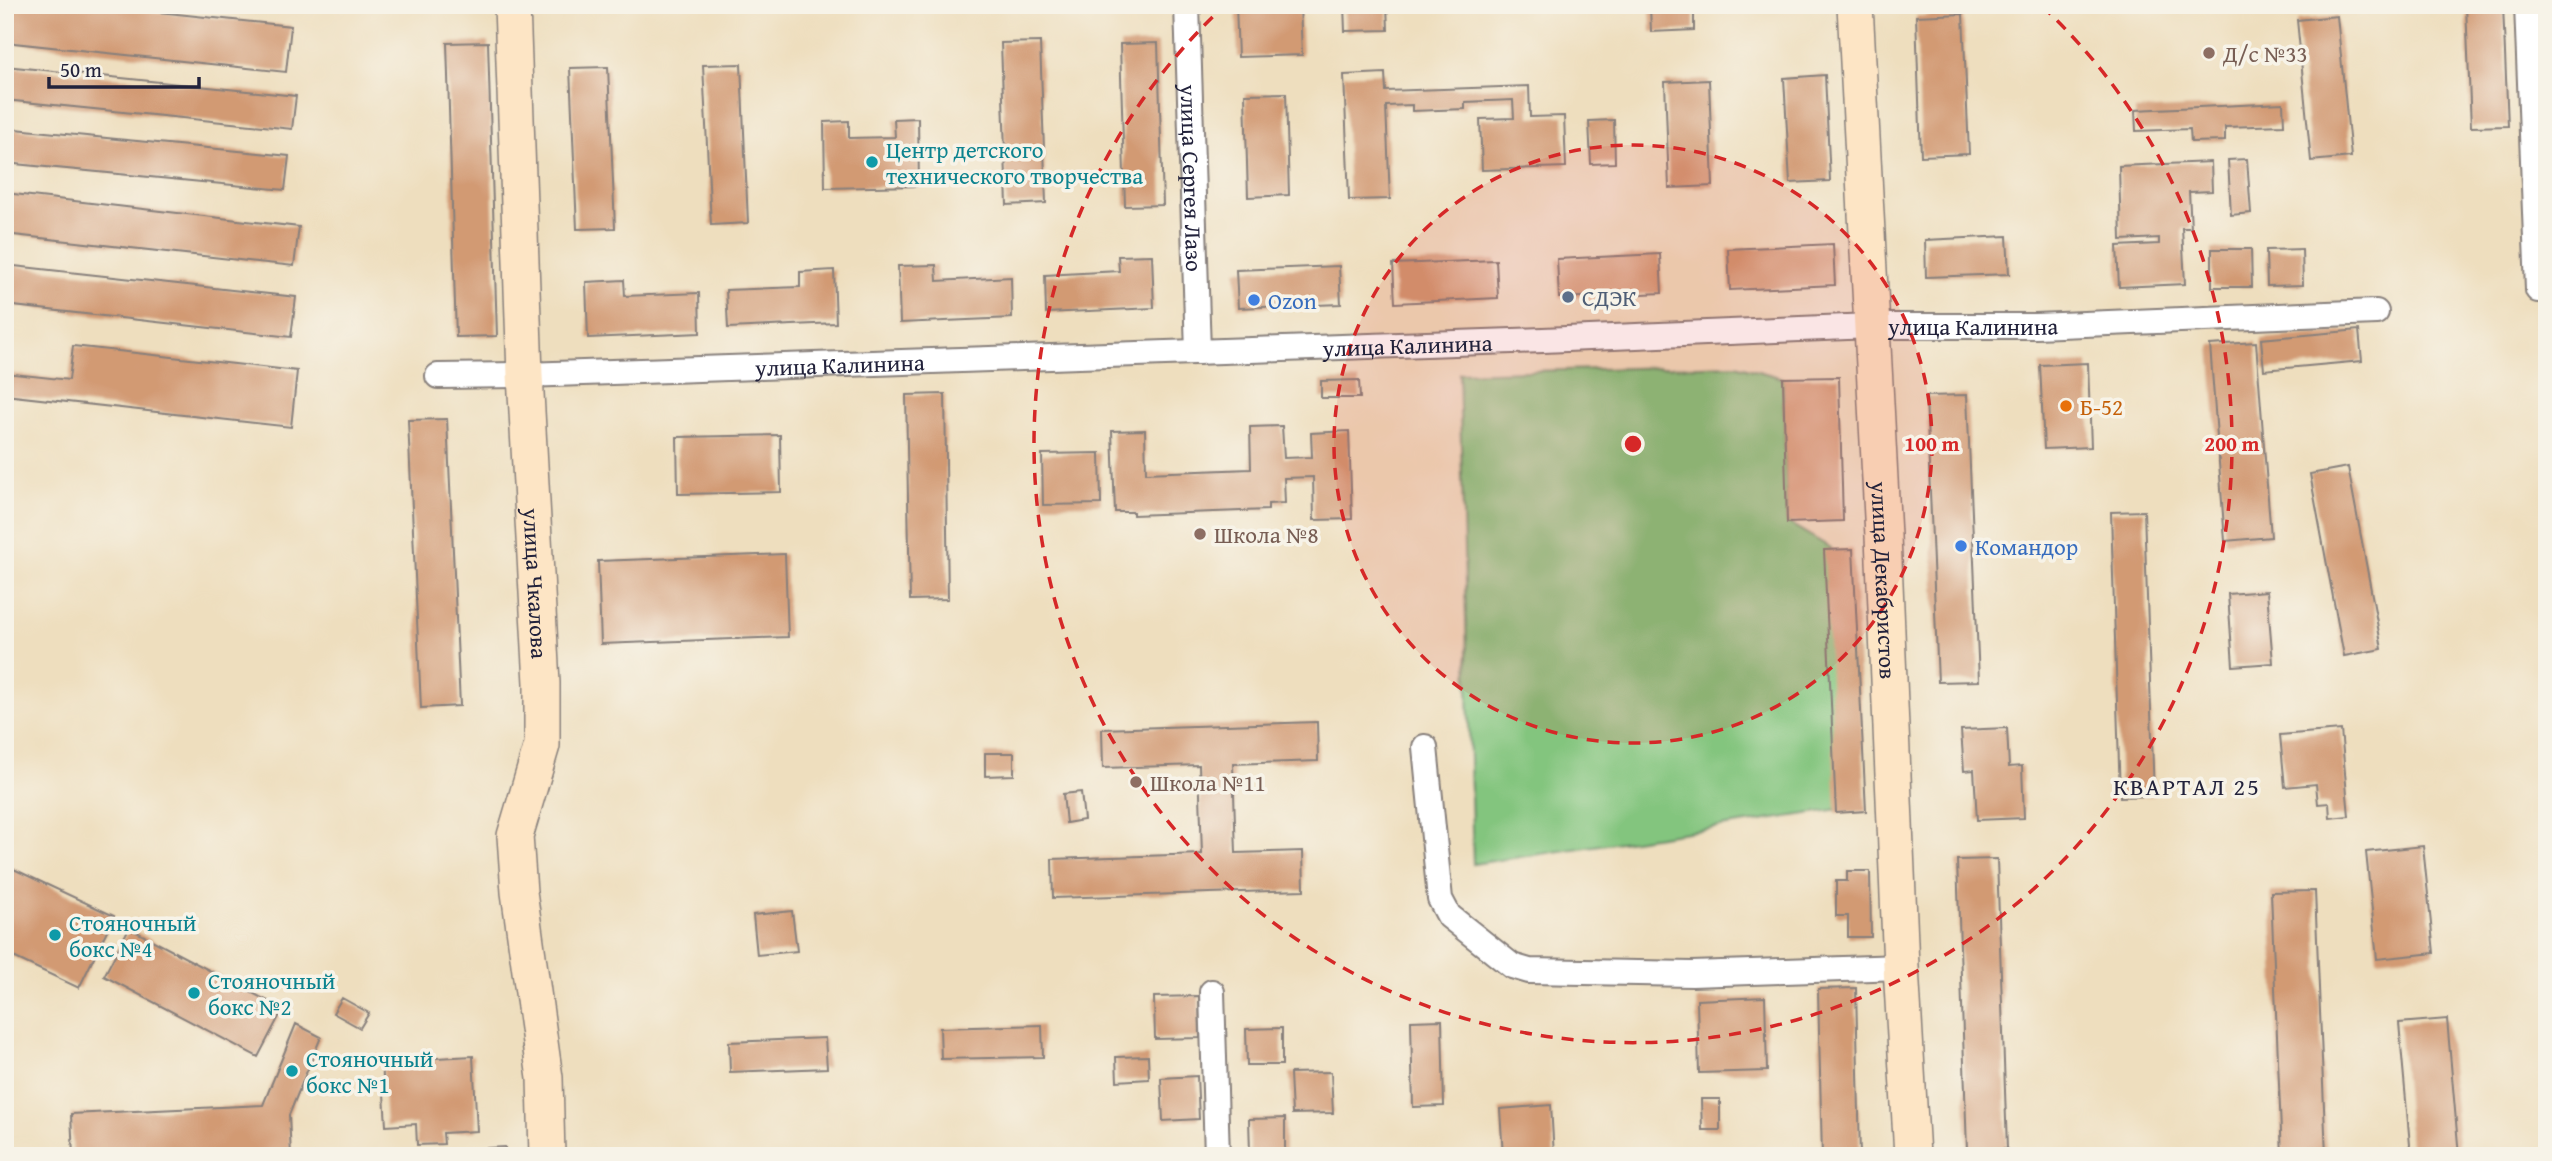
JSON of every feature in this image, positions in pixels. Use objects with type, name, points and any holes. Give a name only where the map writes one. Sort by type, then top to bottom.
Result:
[{"type":"street","name":"улица Чкалова","points":[[512,5],[525,375],[542,683],[542,745],[515,836],[519,892],[545,1078],[547,1156]]},
{"type":"street","name":"улица Сергея Лазо","points":[[1187,5],[1198,352]]},
{"type":"street","name":"улица Декабристов","points":[[1854,5],[1884,550],[1901,967],[1912,1156]]},
{"type":"street","points":[[2527,5],[2537,290]]},
{"type":"street","name":"улица Калинина","points":[[438,376],[1198,352],[1871,326],[2049,325],[2376,312]]},
{"type":"street","points":[[1425,747],[1440,899],[1449,916],[1512,966],[1529,971],[1692,974],[1901,967]]},
{"type":"street","points":[[1212,992],[1217,1156]]},
{"type":"green space","points":[[1736,365],[1783,378],[1787,522],[1831,548],[1840,809],[1473,864],[1459,373]]},
{"type":"building","points":[[5,5],[93,5],[291,26],[286,72],[5,42]]},
{"type":"building","points":[[1236,5],[1300,5],[1302,55],[1238,57]]},
{"type":"building","points":[[1344,5],[1387,5],[1388,30],[1345,31]]},
{"type":"building","points":[[1650,5],[1694,5],[1694,30],[1651,32]]},
{"type":"building","points":[[2466,5],[2503,5],[2508,126],[2471,127]]},
{"type":"building","points":[[1963,14],[1969,154],[1921,156],[1916,16]]},
{"type":"building","points":[[2337,16],[2351,157],[2311,161],[2297,20]]},
{"type":"building","points":[[488,42],[497,336],[456,337],[447,43]]},
{"type":"building","points":[[1040,42],[1046,203],[1007,205],[1001,43]]},
{"type":"building","points":[[1158,43],[1163,205],[1125,206],[1120,44]]},
{"type":"building","points":[[741,64],[748,223],[711,225],[703,65]]},
{"type":"building","points":[[5,66],[296,96],[292,129],[5,100]]},
{"type":"building","points":[[608,67],[615,228],[577,229],[570,68]]},
{"type":"building","points":[[1385,73],[1386,91],[1529,86],[1530,117],[1564,116],[1566,167],[1482,170],[1480,119],[1514,118],[1513,100],[1465,102],[1465,109],[1412,111],[1412,105],[1386,106],[1390,199],[1349,200],[1344,75]]},
{"type":"building","points":[[1825,75],[1830,181],[1790,183],[1784,78]]},
{"type":"building","points":[[1709,80],[1713,186],[1669,188],[1665,82]]},
{"type":"building","points":[[1286,93],[1289,195],[1248,197],[1245,94]]},
{"type":"building","points":[[2283,103],[2284,125],[2225,127],[2225,141],[2191,142],[2190,129],[2136,131],[2135,110]]},
{"type":"building","name":"Центр детского технического творчества","points":[[918,118],[919,186],[825,188],[824,122],[849,121],[849,138],[895,137],[894,119]]},
{"type":"building","points":[[1614,120],[1615,163],[1591,164],[1589,121]]},
{"type":"building","points":[[5,128],[289,156],[285,190],[5,163]]},
{"type":"building","points":[[2247,159],[2251,213],[2231,215],[2228,160]]},
{"type":"building","points":[[2211,162],[2212,191],[2189,192],[2191,228],[2182,228],[2185,284],[2119,287],[2117,246],[2159,244],[2159,238],[2121,240],[2119,166]]},
{"type":"building","points":[[5,193],[299,227],[294,266],[5,234]]},
{"type":"building","points":[[2007,236],[2009,274],[1926,277],[1925,240]]},
{"type":"building","points":[[1833,244],[1835,285],[1730,290],[1728,249]]},
{"type":"building","points":[[2212,249],[2251,249],[2252,287],[2212,287]]},
{"type":"building","points":[[2302,249],[2303,285],[2267,286],[2266,250]]},
{"type":"building","points":[[1660,254],[1662,293],[1559,298],[1557,259]]},
{"type":"building","points":[[1152,255],[1154,308],[1046,313],[1045,275],[1119,271],[1118,256]]},
{"type":"building","points":[[1496,260],[1498,298],[1395,303],[1393,264]]},
{"type":"building","points":[[5,265],[296,297],[291,337],[5,305]]},
{"type":"building","points":[[936,265],[937,281],[1011,277],[1012,318],[900,323],[898,266]]},
{"type":"building","points":[[1339,266],[1341,304],[1238,308],[1236,270]]},
{"type":"building","points":[[834,270],[836,323],[728,328],[726,290],[800,287],[800,272]]},
{"type":"building","points":[[624,280],[625,296],[699,293],[700,333],[588,338],[586,282]]},
{"type":"building","points":[[2359,330],[2362,361],[2264,370],[2261,339]]},
{"type":"building","points":[[2256,342],[2271,537],[2225,541],[2210,345]]},
{"type":"building","points":[[73,346],[297,371],[291,427],[5,395],[5,373],[69,380]]},
{"type":"building","name":"Б-52","points":[[2088,363],[2091,447],[2044,449],[2040,365]]},
{"type":"building","points":[[1839,377],[1843,521],[1787,523],[1783,378]]},
{"type":"building","points":[[1359,380],[1360,398],[1321,398],[1321,381]]},
{"type":"building","points":[[945,394],[948,599],[910,600],[906,395]]},
{"type":"building","points":[[1967,395],[1979,681],[1938,682],[1926,396]]},
{"type":"building","points":[[447,419],[460,706],[421,708],[408,420]]},
{"type":"building","points":[[1282,426],[1284,458],[1312,457],[1311,433],[1349,431],[1352,519],[1314,520],[1313,477],[1284,478],[1285,503],[1268,504],[1268,510],[1133,515],[1133,512],[1115,512],[1112,431],[1145,430],[1146,473],[1251,469],[1250,427]]},
{"type":"building","points":[[780,435],[781,492],[678,494],[677,437]]},
{"type":"building","points":[[1100,453],[1101,504],[1043,505],[1042,454]]},
{"type":"building","points":[[2348,467],[2382,649],[2344,656],[2310,474]]},
{"type":"building","points":[[2144,511],[2154,796],[2120,797],[2111,512]]},
{"type":"building","points":[[1853,549],[1866,811],[1836,813],[1824,550]]},
{"type":"building","points":[[785,554],[788,637],[601,644],[598,561]]},
{"type":"building","points":[[2267,591],[2273,663],[2233,666],[2228,594]]},
{"type":"building","points":[[1317,722],[1318,761],[1233,764],[1236,853],[1303,851],[1304,890],[1053,898],[1052,859],[1202,854],[1199,765],[1103,768],[1102,729]]},
{"type":"building","points":[[2007,728],[2009,767],[2022,766],[2024,818],[1977,820],[1974,770],[1964,771],[1961,730]]},
{"type":"building","points":[[2341,730],[2349,816],[2330,818],[2329,803],[2318,804],[2316,784],[2285,787],[2280,735]]},
{"type":"building","points":[[985,753],[1014,753],[1014,775],[985,776]]},
{"type":"building","points":[[1081,792],[1084,820],[1066,823],[1063,794]]},
{"type":"building","points":[[2423,846],[2434,953],[2377,959],[2366,852]]},
{"type":"building","points":[[1997,859],[2007,1149],[1967,1150],[1957,860]]},
{"type":"building","name":"Стояночный бокс №4","points":[[5,865],[114,916],[79,988],[5,953]]},
{"type":"building","points":[[1847,871],[1870,871],[1871,937],[1848,937],[1848,916],[1836,916],[1836,881],[1847,881]]},
{"type":"building","points":[[2315,891],[2326,1156],[2282,1156],[2271,892]]},
{"type":"building","points":[[792,911],[797,951],[757,955],[753,915]]},
{"type":"building","name":"Стояночный бокс №2","points":[[129,928],[283,1009],[258,1057],[104,976]]},
{"type":"building","points":[[1856,988],[1860,1156],[1822,1156],[1818,989]]},
{"type":"building","points":[[1199,996],[1200,1038],[1155,1039],[1154,997]]},
{"type":"building","points":[[1765,997],[1767,1071],[1699,1073],[1697,1000]]},
{"type":"building","points":[[342,998],[369,1013],[360,1028],[333,1013]]},
{"type":"building","points":[[2447,1019],[2459,1156],[2411,1156],[2399,1023]]},
{"type":"building","points":[[1442,1020],[1444,1106],[1413,1107],[1411,1021]]},
{"type":"building","name":"Стояночный бокс №1","points":[[296,1024],[321,1037],[289,1115],[291,1156],[73,1156],[71,1114],[263,1105]]},
{"type":"building","points":[[1042,1025],[1043,1057],[941,1059],[940,1028]]},
{"type":"building","points":[[1282,1028],[1282,1065],[1247,1065],[1246,1029]]},
{"type":"building","points":[[825,1038],[827,1068],[730,1072],[729,1042]]},
{"type":"building","points":[[473,1056],[477,1131],[443,1133],[444,1144],[417,1145],[416,1124],[386,1126],[382,1061]]},
{"type":"building","points":[[1148,1056],[1149,1079],[1117,1081],[1116,1057]]},
{"type":"building","points":[[1331,1072],[1333,1113],[1292,1114],[1290,1073]]},
{"type":"building","points":[[1197,1076],[1199,1119],[1163,1121],[1161,1078]]},
{"type":"building","points":[[1701,1099],[1720,1099],[1720,1130],[1702,1130]]},
{"type":"building","points":[[1551,1105],[1554,1156],[1503,1156],[1500,1109]]},
{"type":"building","points":[[1285,1118],[1285,1151],[1250,1152],[1249,1119]]},
{"type":"building","points":[[505,1147],[506,1156],[393,1156],[393,1153]]},
{"type":"place","name":"Д/с №33","points":[[2209,53]]},
{"type":"place","name":"Центр детского технического творчества","points":[[872,162]]},
{"type":"place","name":"СДЭК","points":[[1568,297]]},
{"type":"place","name":"Ozon","points":[[1254,300]]},
{"type":"place","name":"Б-52","points":[[2066,406]]},
{"type":"place","name":"Школа №8","points":[[1200,534]]},
{"type":"place","name":"Командор","points":[[1961,546]]},
{"type":"place","name":"Школа №11","points":[[1136,782]]},
{"type":"place","name":"Стояночный бокс №4","points":[[55,935]]},
{"type":"place","name":"Стояночный бокс №2","points":[[194,993]]},
{"type":"place","name":"Стояночный бокс №1","points":[[292,1071]]},
{"type":"district","name":"КВАРТАЛ 25","points":[[2187,786]]}]
